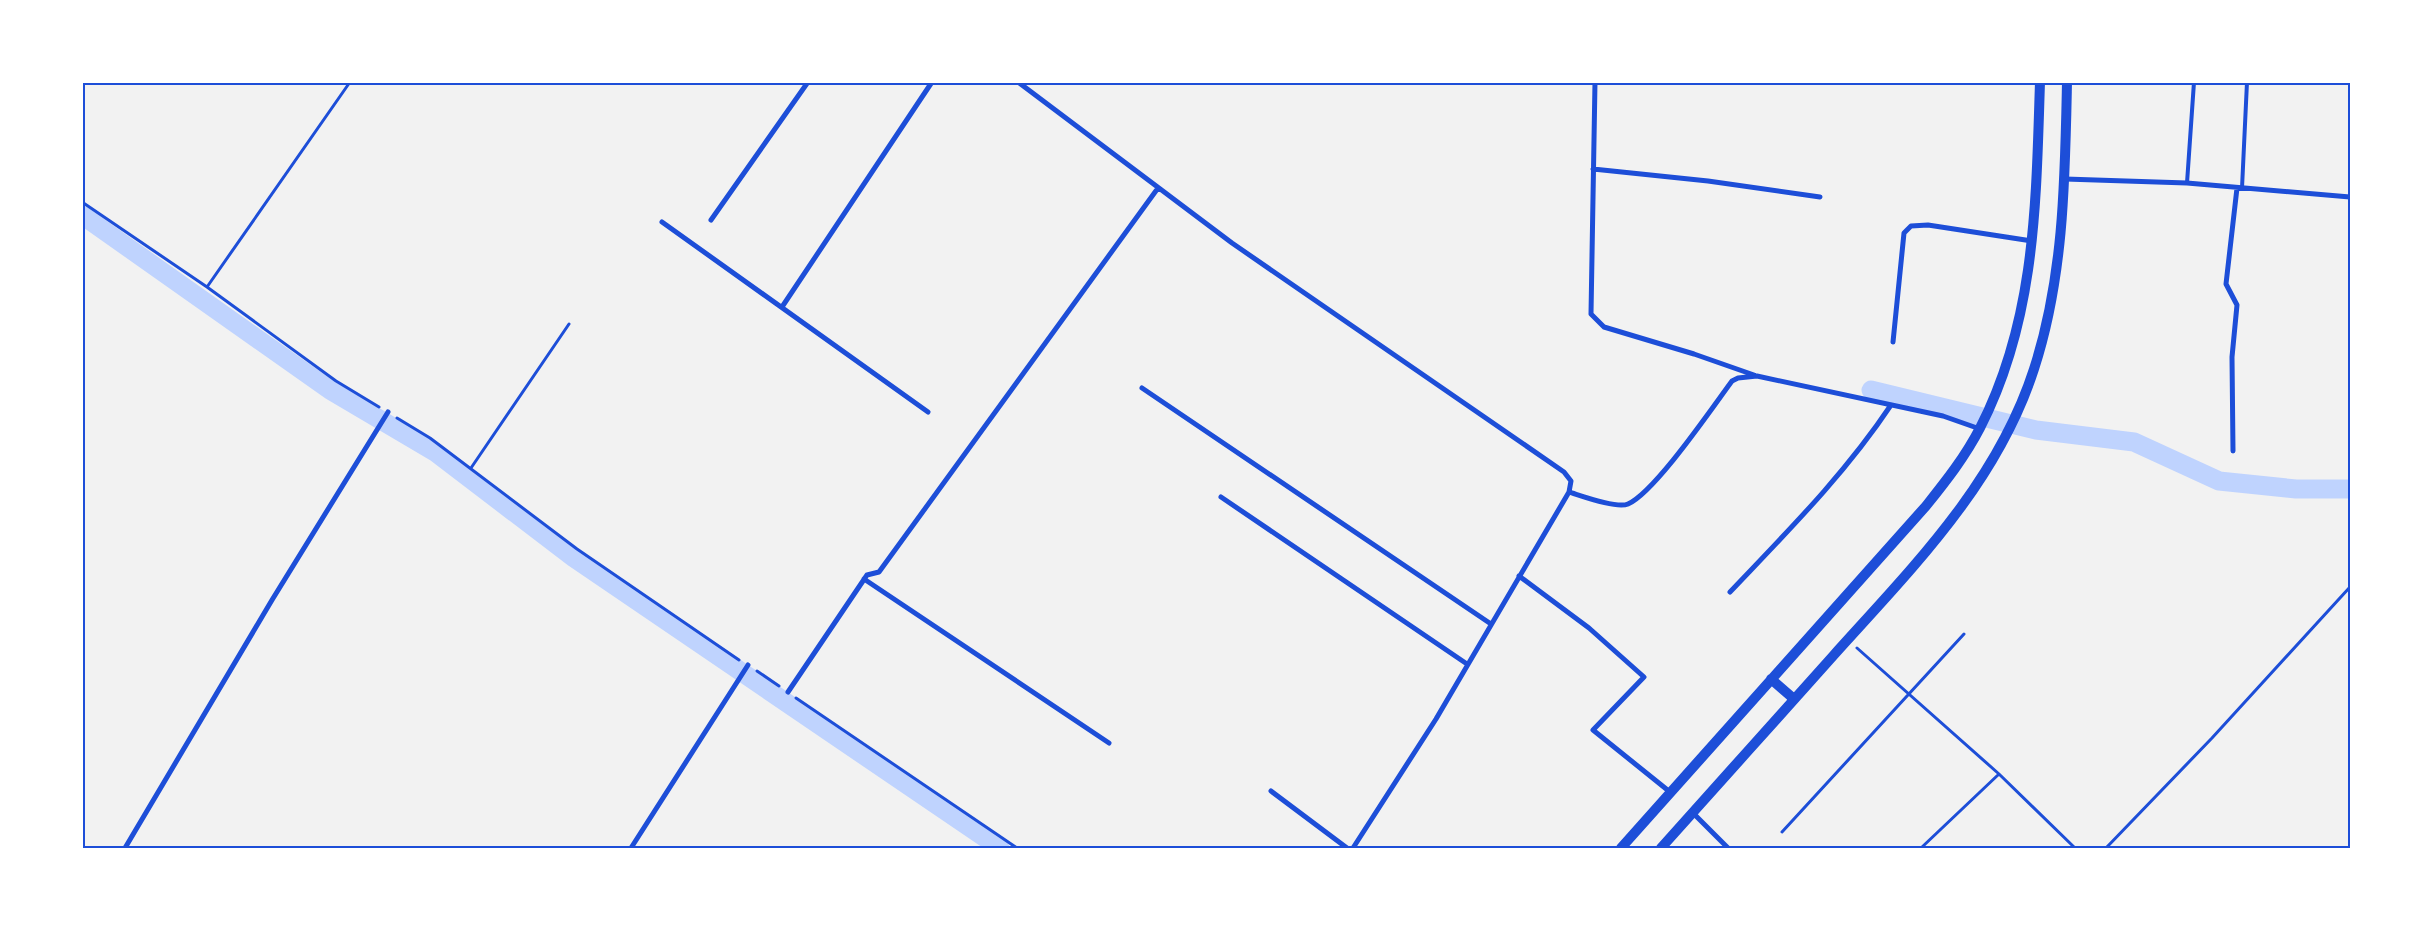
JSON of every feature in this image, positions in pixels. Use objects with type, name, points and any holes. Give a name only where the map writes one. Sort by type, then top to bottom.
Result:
[{"type":"main road","points":[[1621,848],[1926,506],[1964,455],[1980,429],[2009,361],[2021,309],[2033,241],[2037,197],[2040,82]]},
{"type":"main road","points":[[1661,848],[1943,532],[1992,463],[2034,369],[2046,323],[2058,262],[2065,179],[2067,82]]},
{"type":"main road","points":[[1771,679],[1794,699]]},
{"type":"street","points":[[711,220],[808,82]]},
{"type":"street","points":[[782,307],[932,82]]},
{"type":"street","points":[[1018,82],[1232,244],[1564,472],[1571,481],[1569,492],[1436,719],[1353,848]]},
{"type":"street","points":[[1595,82],[1591,314],[1604,327],[1694,354],[1757,376],[1943,416],[1980,429]]},
{"type":"street","points":[[1593,169],[1708,180],[1820,197]]},
{"type":"street","points":[[2065,179],[2187,183],[2350,197]]},
{"type":"street","points":[[788,692],[864,579],[867,575],[880,572],[1158,188]]},
{"type":"street","points":[[2233,451],[2232,357],[2237,305],[2226,284],[2240,188]]},
{"type":"street","points":[[662,222],[928,412]]},
{"type":"street","points":[[1893,342],[1904,233],[1911,226],[1928,224],[2033,241]]},
{"type":"street","points":[[1569,492],[1614,504],[1627,505],[1642,494],[1664,470],[1732,381],[1738,378],[1757,376]]},
{"type":"street","points":[[1142,388],[1490,624]]},
{"type":"street","points":[[1730,592],[1835,480],[1868,439],[1891,405]]},
{"type":"street","points":[[125,848],[272,600],[388,412]]},
{"type":"street","points":[[1221,497],[1468,664]]},
{"type":"street","points":[[1519,576],[1589,628],[1644,677],[1593,730],[1670,792]]},
{"type":"street","points":[[864,579],[1108,743]]},
{"type":"street","points":[[631,848],[746,668]]},
{"type":"street","points":[[1271,791],[1347,848]]},
{"type":"street","points":[[1693,813],[1728,848]]},
{"type":"lane","points":[[2187,183],[2194,82]]},
{"type":"lane","points":[[2240,188],[2247,82]]},
{"type":"path","points":[[207,287],[350,82]]},
{"type":"path","points":[[82,202],[207,287],[336,381],[430,438],[576,549],[746,668],[788,692],[1016,848]]},
{"type":"path","points":[[470,468],[569,324]]},
{"type":"path","points":[[2106,848],[2212,738],[2350,587]]},
{"type":"path","points":[[1782,832],[1964,634]]},
{"type":"path","points":[[1848,640],[1909,692],[1999,774],[2075,848]]},
{"type":"path","points":[[1921,848],[1999,774]]},
{"type":"waterway","points":[[82,215],[330,390],[435,452],[574,558],[1000,848]]},
{"type":"waterway","points":[[1871,390],[2036,430],[2134,442],[2219,481],[2296,489],[2350,489]]}]
